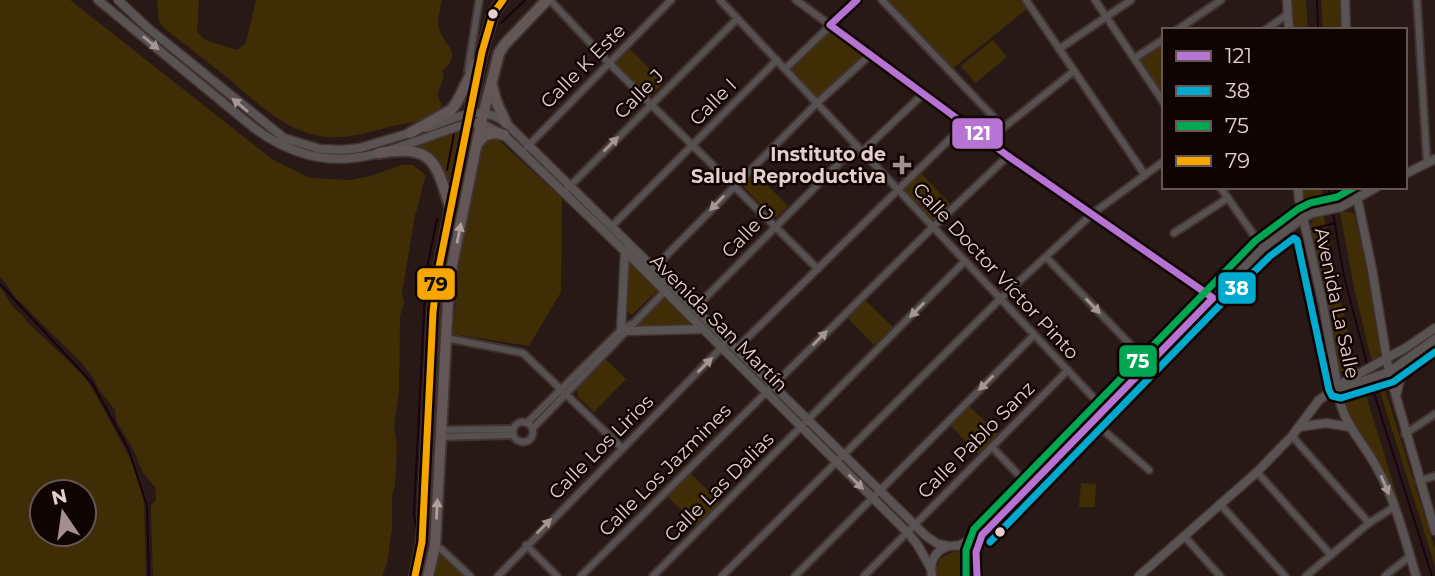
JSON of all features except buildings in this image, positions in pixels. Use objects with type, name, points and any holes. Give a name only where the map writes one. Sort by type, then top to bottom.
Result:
[{"type":"highway","points":[[415,576],[422,541],[437,277],[480,57],[493,14],[503,0]]},
{"type":"highway","points":[[532,15],[534,0]]},
{"type":"highway","points":[[428,576],[435,546],[445,432],[442,417],[451,272],[481,123],[499,52],[548,0]]},
{"type":"highway","points":[[410,134],[450,110],[457,102],[480,57]]},
{"type":"highway","points":[[491,79],[496,101],[506,123]]},
{"type":"highway","points":[[478,143],[481,138],[491,133],[504,135]]},
{"type":"highway","points":[[379,153],[411,149],[430,159],[438,171],[450,208]]},
{"type":"highway","points":[[433,312],[434,333],[439,338],[446,338]]},
{"type":"main road","points":[[98,0],[276,145],[294,153],[346,160],[379,153],[484,111]]},
{"type":"main road","points":[[117,0],[271,130],[284,138],[320,149],[360,148],[470,118]]},
{"type":"main road","points":[[1287,0],[1289,28]]},
{"type":"main road","points":[[1345,0],[1346,28]]},
{"type":"main road","name":"Avenida San Martín","points":[[484,111],[495,114],[528,143],[570,185],[625,252],[654,268],[769,389]]},
{"type":"main road","name":"Avenida San Martín","points":[[470,118],[504,135],[563,193],[612,226],[664,291],[703,329],[735,350],[801,427],[907,532],[917,544],[931,571]]},
{"type":"main road","points":[[1407,173],[1431,161]]},
{"type":"main road","name":"Avenida La Salle","points":[[1298,189],[1341,407],[1350,427],[1377,468],[1394,506],[1416,576]]},
{"type":"main road","name":"Avenida La Salle","points":[[1358,189],[1356,199],[1372,269],[1387,359],[1384,374],[1396,402],[1435,530]]},
{"type":"main road","points":[[977,576],[977,545],[982,535],[1264,248],[1303,218],[1338,208],[1373,189]]},
{"type":"main road","points":[[1291,227],[1299,200]]},
{"type":"main road","points":[[1291,227],[1301,229],[1307,234]]},
{"type":"main road","points":[[625,252],[627,328],[703,329]]},
{"type":"main road","points":[[1358,379],[1384,374],[1435,328]]},
{"type":"main road","points":[[1139,576],[1257,472],[1292,436],[1312,407],[1387,359],[1435,339]]},
{"type":"main road","points":[[1384,341],[1409,352]]},
{"type":"main road","points":[[1396,402],[1399,382],[1409,352]]},
{"type":"main road","points":[[769,389],[808,420],[932,541],[948,546],[960,545],[982,535]]},
{"type":"main road","points":[[1299,427],[1326,423],[1350,427]]},
{"type":"main road","points":[[960,545],[970,550],[976,558]]},
{"type":"main road","points":[[931,571],[935,556],[948,546]]},
{"type":"street","points":[[466,80],[479,0]]},
{"type":"street","points":[[534,0],[536,6],[541,0]]},
{"type":"street","points":[[548,0],[818,270]]},
{"type":"street","name":"Calle K Este","points":[[528,143],[671,0]]},
{"type":"street","name":"Calle Doctor Víctor Pinto","points":[[720,0],[1105,410]]},
{"type":"street","points":[[796,0],[1008,156],[1213,298]]},
{"type":"street","points":[[785,69],[857,0]]},
{"type":"street","points":[[882,0],[1003,127]]},
{"type":"street","points":[[1026,0],[1145,175]]},
{"type":"street","points":[[1095,0],[1162,98]]},
{"type":"street","points":[[1059,49],[1131,0]]},
{"type":"street","points":[[1180,28],[1221,0]]},
{"type":"street","points":[[1417,0],[1431,161]]},
{"type":"street","points":[[1268,28],[1288,14]]},
{"type":"street","name":"Calle J","points":[[563,193],[737,19]]},
{"type":"street","points":[[475,32],[480,57]]},
{"type":"street","points":[[1135,58],[1162,40]]},
{"type":"street","points":[[654,268],[817,103],[870,55]]},
{"type":"street","name":"Calle I","points":[[612,226],[777,60]]},
{"type":"street","points":[[988,140],[1074,71]]},
{"type":"street","points":[[862,152],[924,93]]},
{"type":"street","points":[[735,350],[965,124]]},
{"type":"street","points":[[528,143],[528,159]]},
{"type":"street","name":"Calle G","points":[[694,309],[856,146]]},
{"type":"street","name":"Calle Los Jazmines","points":[[582,576],[1008,156]]},
{"type":"street","points":[[722,576],[1000,299],[1092,214],[1162,162]]},
{"type":"street","points":[[1221,189],[1264,248]]},
{"type":"street","points":[[1174,233],[1227,198]]},
{"type":"street","points":[[1046,257],[1149,364]]},
{"type":"street","name":"Calle Las Dalias","points":[[653,576],[965,261]]},
{"type":"street","points":[[527,423],[564,391],[664,291]]},
{"type":"street","points":[[795,576],[1034,335]]},
{"type":"street","points":[[446,338],[523,353],[622,448]]},
{"type":"street","name":"Calle Los Lirios","points":[[498,576],[725,345]]},
{"type":"street","name":"Calle Pablo Sanz","points":[[864,576],[1068,370]]},
{"type":"street","points":[[513,432],[518,442],[526,442],[533,437],[533,428],[564,391]]},
{"type":"street","points":[[1405,434],[1435,414]]},
{"type":"street","points":[[1094,422],[1149,470]]},
{"type":"street","points":[[513,432],[518,423],[527,423],[533,428]]},
{"type":"street","points":[[445,432],[513,432]]},
{"type":"street","points":[[445,432],[513,432]]},
{"type":"street","points":[[1292,436],[1369,523]]},
{"type":"street","points":[[992,447],[1030,487]]},
{"type":"street","points":[[1257,472],[1331,555]]},
{"type":"street","points":[[1419,481],[1435,476]]},
{"type":"street","points":[[1220,504],[1285,576]]},
{"type":"street","points":[[1306,576],[1369,523],[1394,506]]},
{"type":"street","points":[[1184,536],[1220,576]]},
{"type":"street","points":[[526,545],[557,576]]},
{"type":"street","points":[[440,549],[470,576]]},
{"type":"street","points":[[1385,576],[1410,556]]},
{"type":"shaded area","points":[[0,0],[70,0],[273,160],[310,178],[350,180],[401,165],[413,165],[426,175],[415,215],[402,293],[404,303],[400,316],[399,392],[394,425],[397,446],[392,528],[387,564],[382,576],[153,576],[151,505],[156,500],[155,487],[143,473],[116,420],[115,410],[92,376],[16,298],[0,276]]},
{"type":"shaded area","points":[[157,0],[199,0],[197,32],[205,40],[237,50],[246,43],[256,0],[442,0],[439,28],[452,59],[442,71],[444,77],[437,95],[442,104],[434,114],[422,120],[363,134],[327,137],[305,132],[281,121],[165,29],[159,22]]},
{"type":"shaded area","points":[[887,0],[1021,0],[1027,9],[952,69]]},
{"type":"shaded area","points":[[1291,0],[1306,0],[1308,28],[1293,28]]},
{"type":"shaded area","points":[[1321,0],[1340,0],[1341,28],[1323,28]]},
{"type":"shaded area","points":[[829,31],[863,57],[821,97],[816,97],[791,68]]},
{"type":"shaded area","points":[[993,40],[1007,57],[975,83],[961,66]]},
{"type":"shaded area","points":[[1162,43],[1162,92],[1140,62],[1141,57]]},
{"type":"shaded area","points":[[630,49],[663,83],[649,98],[615,63]]},
{"type":"shaded area","points":[[462,128],[457,141],[449,193],[440,169],[431,157],[426,152],[409,146]]},
{"type":"shaded area","points":[[487,138],[496,138],[562,198],[561,292],[529,346],[453,334],[459,258],[484,141]]},
{"type":"shaded area","points":[[754,172],[788,206],[777,217],[772,216],[743,186],[743,182]]},
{"type":"shaded area","points":[[920,172],[952,206],[934,221],[903,188]]},
{"type":"shaded area","points":[[1302,189],[1321,189],[1324,205],[1313,210],[1306,207]]},
{"type":"shaded area","points":[[1340,212],[1352,212],[1355,216],[1368,275],[1381,354],[1372,362],[1354,288]]},
{"type":"shaded area","points":[[1324,216],[1339,296],[1358,370],[1351,372],[1340,370],[1338,364],[1308,228],[1314,219]]},
{"type":"shaded area","points":[[628,259],[658,290],[632,315],[627,312]]},
{"type":"shaded area","points":[[0,287],[12,306],[27,322],[84,376],[133,464],[144,500],[146,576],[0,576]]},
{"type":"shaded area","points":[[666,297],[696,326],[639,328],[639,323]]},
{"type":"shaded area","points":[[864,299],[893,327],[874,345],[846,316]]},
{"type":"shaded area","points":[[604,358],[626,379],[594,412],[578,397],[577,386]]},
{"type":"shaded area","points":[[1377,382],[1383,383],[1435,549],[1435,566]]},
{"type":"shaded area","points":[[1363,386],[1422,576],[1419,576],[1385,475],[1349,418],[1342,398],[1347,391]]},
{"type":"shaded area","points":[[968,405],[998,434],[978,454],[949,424]]},
{"type":"shaded area","points":[[690,473],[721,503],[698,526],[667,496]]},
{"type":"shaded area","points":[[1081,483],[1096,484],[1095,507],[1079,507]]},
{"type":"shaded area","points":[[438,550],[466,576],[432,576]]},
{"type":"shaded area","points":[[954,551],[969,556],[974,566],[972,576],[938,576],[936,569],[940,559]]},
{"type":"waterway","points":[[501,23],[525,0]]},
{"type":"waterway","points":[[1317,0],[1318,28]]},
{"type":"waterway","points":[[447,170],[454,134]]},
{"type":"waterway","points":[[1329,189],[1332,207]]},
{"type":"waterway","points":[[1333,213],[1344,276],[1367,364]]},
{"type":"waterway","points":[[416,528],[414,513],[426,273],[437,219]]},
{"type":"waterway","points":[[1312,229],[1335,223]]},
{"type":"waterway","points":[[1260,259],[1284,238],[1299,234]]},
{"type":"waterway","points":[[1249,271],[1254,265]]},
{"type":"waterway","points":[[1203,318],[1238,282]]},
{"type":"waterway","points":[[0,284],[92,383],[128,448],[147,506],[149,576]]},
{"type":"waterway","points":[[1186,335],[1197,324]]},
{"type":"waterway","points":[[1141,381],[1178,343]]},
{"type":"waterway","points":[[1371,384],[1432,576]]},
{"type":"waterway","points":[[1037,488],[1092,430]]},
{"type":"transit line","name":"79","points":[[415,576],[422,542],[437,277],[482,52],[493,14],[503,0]]},
{"type":"transit line","name":"121","points":[[857,0],[830,25],[1008,156],[1213,298],[982,535],[976,552],[977,576]]},
{"type":"transit line","name":"75","points":[[966,576],[966,550],[974,529],[1255,241],[1298,209],[1310,203],[1337,197],[1351,189]]},
{"type":"transit line","name":"38","points":[[990,542],[1220,305],[1270,256],[1294,238],[1297,240],[1332,396],[1341,398],[1393,382],[1435,352]]},
{"type":"place","name":"Instituto de Salud Reproductiva","points":[[902,165]]}]
